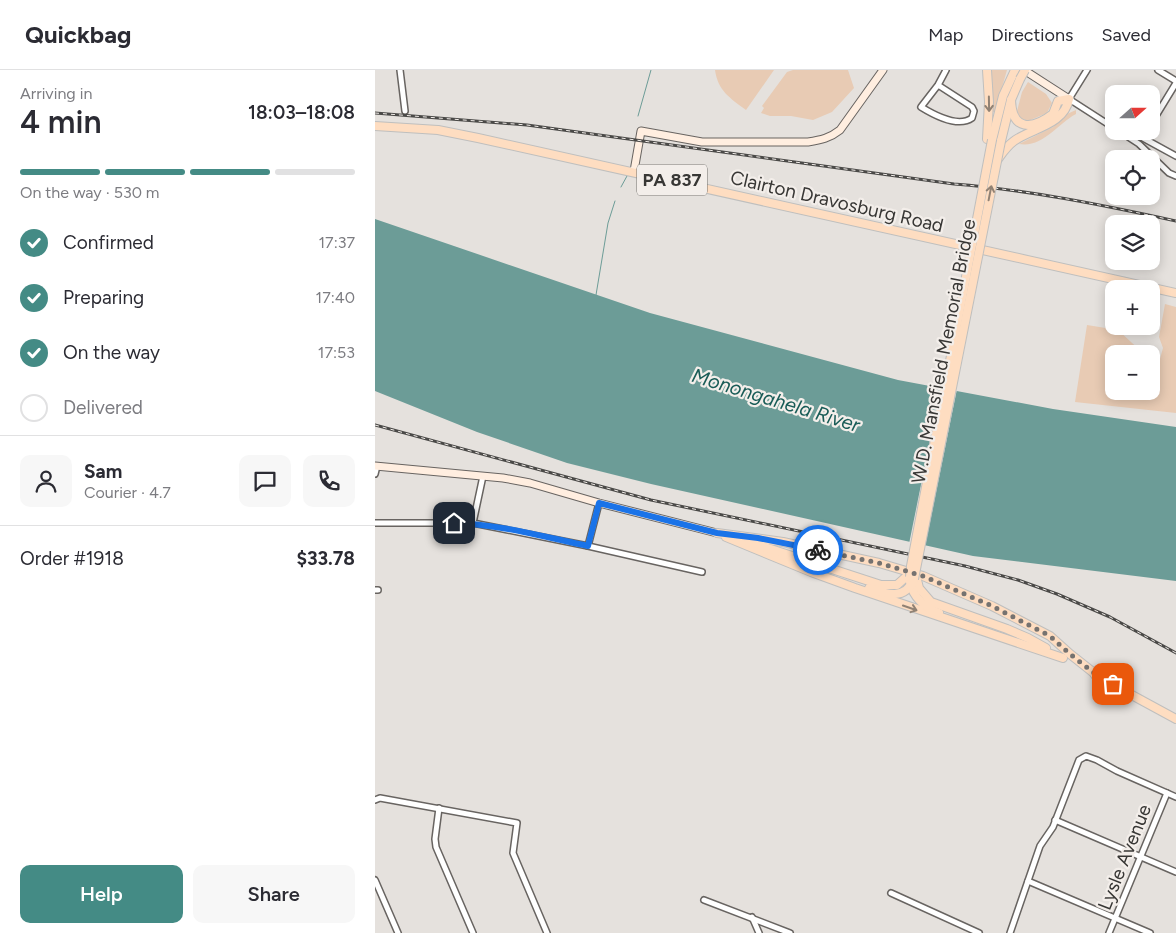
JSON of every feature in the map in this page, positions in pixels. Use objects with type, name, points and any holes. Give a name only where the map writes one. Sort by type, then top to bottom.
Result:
[{"type":"main road","points":[[634,171],[641,130],[702,142],[808,142],[832,136],[840,130],[883,70]]},
{"type":"main road","points":[[987,70],[989,139]]},
{"type":"main road","points":[[1025,70],[1069,99]]},
{"type":"main road","name":"W.D. Mansfield Memorial Bridge","points":[[914,566],[996,162],[1011,100],[1025,70]]},
{"type":"main road","points":[[989,139],[1003,96],[1013,73]]},
{"type":"main road","points":[[1011,100],[1014,119],[1024,126],[1031,126],[1053,114],[1058,101],[1069,99]]},
{"type":"main road","points":[[996,162],[1004,150],[1014,141],[1054,121],[1068,105],[1069,99]]},
{"type":"main road","name":"Clairton Dravosburg Road","points":[[375,126],[439,130],[634,171],[969,249]]},
{"type":"main road","name":"W.D. Mansfield Memorial Bridge","points":[[914,566],[969,249],[975,204],[989,139]]},
{"type":"main road","name":"PA 837","points":[[969,249],[1176,293]]},
{"type":"main road","points":[[376,466],[530,482],[599,503],[762,546],[881,585],[897,585],[912,580]]},
{"type":"main road","points":[[717,533],[811,572],[1014,643],[1025,644]]},
{"type":"main road","points":[[717,533],[783,542],[879,563],[923,576],[992,606],[1050,636],[1099,677]]},
{"type":"main road","points":[[770,555],[888,594],[895,595],[904,592],[912,580]]},
{"type":"main road","points":[[914,566],[912,580],[915,595],[932,610],[1063,658]]},
{"type":"main road","points":[[912,580],[931,602],[1028,638],[1099,677],[1175,715]]},
{"type":"street","points":[[400,70],[405,112]]},
{"type":"street","points":[[938,85],[971,107],[974,110],[972,118],[967,122],[949,120],[941,118],[921,107],[938,85],[946,70]]},
{"type":"street","points":[[1087,70],[1069,99],[1105,122]]},
{"type":"street","points":[[1158,70],[1176,82],[1160,109]]},
{"type":"street","points":[[1133,140],[1169,173],[1176,176]]},
{"type":"street","points":[[1139,144],[1142,140]]},
{"type":"street","points":[[1147,140],[1176,156]]},
{"type":"street","points":[[375,474],[376,466]]},
{"type":"street","points":[[473,524],[483,476]]},
{"type":"street","points":[[588,546],[599,503]]},
{"type":"street","points":[[375,523],[473,524],[588,546],[703,572]]},
{"type":"street","points":[[1009,933],[1040,846],[1053,827],[1076,765],[1081,758],[1086,756],[1097,760],[1176,797]]},
{"type":"street","name":"Lysle Avenue","points":[[1109,933],[1167,793]]},
{"type":"street","points":[[375,800],[381,798],[517,823],[513,853],[547,933]]},
{"type":"street","points":[[439,808],[435,839],[436,847],[473,933]]},
{"type":"street","points":[[1055,820],[1176,872]]},
{"type":"street","points":[[375,880],[398,933]]},
{"type":"street","points":[[1028,881],[1150,933]]},
{"type":"street","points":[[891,893],[979,933]]},
{"type":"street","points":[[704,900],[790,933]]},
{"type":"street","points":[[752,917],[759,933]]},
{"type":"shaded area","points":[[715,70],[774,70],[746,110],[730,98],[722,89]]},
{"type":"shaded area","points":[[793,70],[848,70],[854,88],[832,112],[813,120],[791,116],[770,116],[761,113],[764,108],[762,106],[787,72]]},
{"type":"shaded area","points":[[990,70],[1007,70],[995,112],[993,112]]},
{"type":"shaded area","points":[[1028,82],[1046,94],[1052,103],[1047,113],[1028,121],[1020,118],[1017,111],[1022,92]]},
{"type":"shaded area","points":[[1076,110],[1076,114],[1043,139],[1028,144],[1019,144],[1053,127],[1067,114]]},
{"type":"shaded area","points":[[1165,304],[1176,307],[1176,413],[1075,402],[1087,325],[1105,328],[1105,335],[1123,335],[1134,345],[1105,345],[1105,400],[1160,400],[1160,359],[1163,348],[1159,337]]},
{"type":"water","name":"Monongahela River","points":[[375,219],[650,313],[898,380],[1053,409],[1176,427],[1176,581],[973,556],[651,484],[567,463],[477,432],[375,391]]},
{"type":"pier","points":[[941,386],[957,389],[925,547],[909,544]]},
{"type":"waterway","points":[[638,116],[651,70]]},
{"type":"waterway","points":[[621,187],[627,176]]},
{"type":"waterway","points":[[596,295],[608,223],[615,201]]},
{"type":"railway","points":[[375,113],[527,125],[954,184],[1010,190],[1176,221]]},
{"type":"railway","points":[[375,425],[651,500],[965,566],[1018,580],[1057,594],[1110,617],[1176,653]]},
{"type":"way so far","points":[[818,550],[879,563],[923,576],[992,606],[1050,636],[1099,677],[1113,684]]},
{"type":"route","points":[[454,523],[491,526],[588,546],[599,503],[717,533],[783,542],[818,550]]}]
